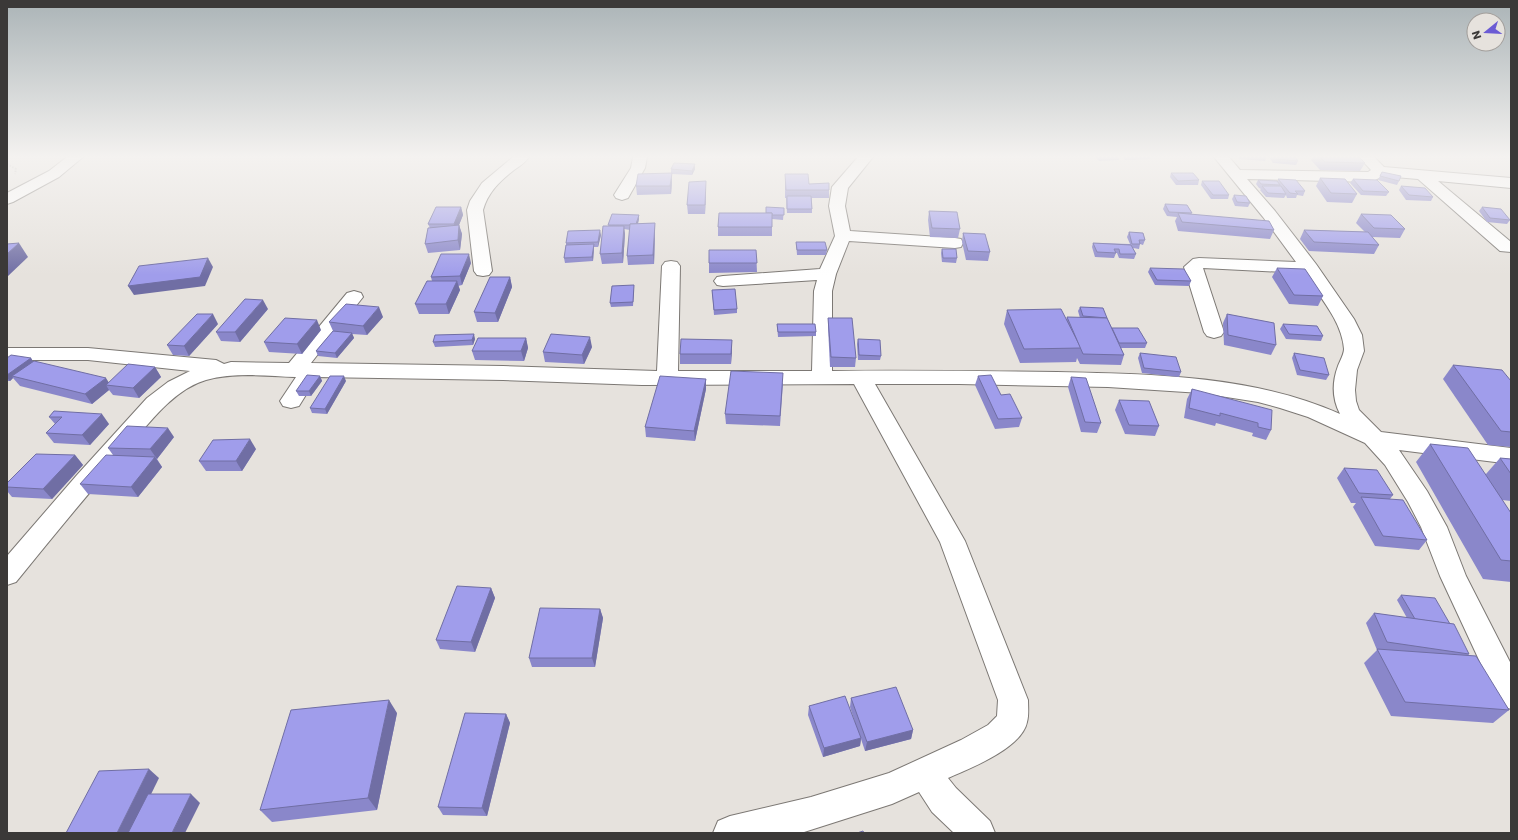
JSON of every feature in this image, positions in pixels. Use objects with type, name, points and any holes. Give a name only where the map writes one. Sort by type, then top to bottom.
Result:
[{"type":"street","points":[[481,196],[475,210],[484,271]]},
{"type":"street","points":[[822,378],[823,290],[827,274],[843,236],[837,206],[839,196]]},
{"type":"street","points":[[1253,196],[1310,268],[1344,319],[1352,334],[1354,351],[1347,370],[1344,390],[1345,401],[1350,413],[1378,440],[1393,459],[1434,527],[1453,576],[1511,695]]},
{"type":"street","points":[[1447,196],[1506,247],[1511,247]]},
{"type":"street","points":[[843,236],[956,243]]},
{"type":"street","points":[[1214,332],[1193,267],[1199,263],[1310,268]]},
{"type":"street","points":[[667,378],[671,266]]},
{"type":"street","points":[[722,280],[827,274]]},
{"type":"street","points":[[291,401],[303,370],[354,297]]},
{"type":"street","points":[[7,354],[88,354],[231,369],[667,378],[959,378],[1108,380],[1201,386],[1258,395],[1286,402],[1316,412],[1378,440],[1511,456]]},
{"type":"street","points":[[7,574],[85,481],[155,403],[175,387],[200,375],[231,369]]},
{"type":"street","points":[[730,833],[811,814],[892,788],[972,751],[999,735],[1012,722],[1013,700],[952,541],[861,378]]},
{"type":"street","points":[[924,773],[944,800],[978,833]]},
{"type":"building","points":[[688,196],[705,196],[705,205],[687,205]]},
{"type":"building","points":[[787,196],[811,196],[812,209],[787,209]]},
{"type":"building","points":[[1235,196],[1246,196],[1250,203],[1237,202]]},
{"type":"building","points":[[1165,204],[1187,205],[1192,213],[1169,212]]},
{"type":"building","points":[[436,207],[461,207],[454,224],[428,224]]},
{"type":"building","points":[[766,207],[784,208],[784,215],[772,215],[772,213],[766,213]]},
{"type":"building","points":[[1482,207],[1501,209],[1510,220],[1490,218]]},
{"type":"building","points":[[929,211],[957,212],[960,229],[932,228]]},
{"type":"building","points":[[719,213],[772,213],[772,227],[718,227]]},
{"type":"building","points":[[1178,213],[1269,221],[1274,230],[1182,222]]},
{"type":"building","points":[[612,214],[639,215],[636,224],[608,225]]},
{"type":"building","points":[[1361,214],[1391,215],[1405,229],[1374,228]]},
{"type":"building","points":[[655,223],[653,255],[627,256],[630,224]]},
{"type":"building","points":[[459,225],[458,240],[425,244],[428,228]]},
{"type":"building","points":[[603,226],[624,226],[622,253],[600,254]]},
{"type":"building","points":[[600,230],[598,242],[566,243],[568,231]]},
{"type":"building","points":[[1304,230],[1368,232],[1379,245],[1314,242]]},
{"type":"building","points":[[1129,232],[1143,233],[1145,240],[1139,240],[1140,244],[1132,244]]},
{"type":"building","points":[[963,233],[985,234],[990,252],[968,251]]},
{"type":"building","points":[[796,242],[825,242],[827,250],[797,250]]},
{"type":"building","points":[[19,243],[7,254],[7,244]]},
{"type":"building","points":[[1093,243],[1131,245],[1136,254],[1120,254],[1119,249],[1114,249],[1116,253],[1097,252]]},
{"type":"building","points":[[594,244],[592,257],[564,258],[566,245]]},
{"type":"building","points":[[942,249],[956,249],[957,258],[943,258]]},
{"type":"building","points":[[709,250],[756,250],[757,263],[709,263]]},
{"type":"building","points":[[441,254],[469,254],[460,276],[431,277]]},
{"type":"building","points":[[208,258],[200,277],[128,286],[139,266]]},
{"type":"building","points":[[1150,268],[1184,269],[1191,281],[1157,280]]},
{"type":"building","points":[[1277,268],[1305,269],[1323,296],[1294,295]]},
{"type":"building","points":[[490,277],[510,277],[495,313],[474,312]]},
{"type":"building","points":[[427,281],[457,281],[446,304],[415,304]]},
{"type":"building","points":[[634,285],[633,302],[610,303],[612,286]]},
{"type":"building","points":[[735,289],[737,309],[714,310],[712,290]]},
{"type":"building","points":[[245,299],[263,300],[235,332],[216,332]]},
{"type":"building","points":[[346,304],[379,307],[363,326],[329,322]]},
{"type":"building","points":[[1080,307],[1103,308],[1107,318],[1083,316]]},
{"type":"building","points":[[1061,309],[1081,348],[1024,349],[1007,310]]},
{"type":"building","points":[[197,314],[213,314],[184,346],[167,345]]},
{"type":"building","points":[[1227,314],[1274,323],[1276,345],[1228,335]]},
{"type":"building","points":[[1067,317],[1107,318],[1124,355],[1083,354]]},
{"type":"building","points":[[285,318],[317,320],[297,344],[264,342]]},
{"type":"building","points":[[828,318],[852,318],[856,358],[831,357]]},
{"type":"building","points":[[777,324],[815,324],[816,332],[778,332]]},
{"type":"building","points":[[1283,324],[1317,326],[1323,336],[1289,334]]},
{"type":"building","points":[[1112,328],[1138,328],[1147,343],[1119,343]]},
{"type":"building","points":[[333,331],[352,333],[335,353],[316,351]]},
{"type":"building","points":[[474,334],[472,340],[433,342],[435,335]]},
{"type":"building","points":[[551,334],[590,337],[582,355],[543,352]]},
{"type":"building","points":[[478,338],[526,338],[521,351],[472,351]]},
{"type":"building","points":[[681,339],[732,340],[731,354],[680,354]]},
{"type":"building","points":[[858,339],[880,340],[881,356],[859,355]]},
{"type":"building","points":[[1140,353],[1176,357],[1181,372],[1144,368]]},
{"type":"building","points":[[1294,353],[1324,358],[1329,375],[1300,370]]},
{"type":"building","points":[[11,355],[31,358],[7,375],[7,358]]},
{"type":"building","points":[[34,361],[106,378],[85,394],[12,376]]},
{"type":"building","points":[[128,364],[155,367],[133,388],[106,385]]},
{"type":"building","points":[[1453,365],[1502,370],[1511,381],[1511,432],[1501,431]]},
{"type":"building","points":[[731,371],[783,373],[780,416],[725,414]]},
{"type":"building","points":[[307,375],[320,376],[309,391],[296,391]]},
{"type":"building","points":[[991,375],[1001,395],[1010,394],[1022,418],[998,419],[978,376]]},
{"type":"building","points":[[330,376],[344,376],[325,409],[310,408]]},
{"type":"building","points":[[660,376],[706,379],[694,431],[645,427]]},
{"type":"building","points":[[1071,377],[1086,378],[1101,423],[1085,422]]},
{"type":"building","points":[[1192,389],[1272,410],[1271,430],[1258,427],[1258,423],[1220,413],[1220,416],[1189,408]]},
{"type":"building","points":[[1119,400],[1149,401],[1159,426],[1129,425]]},
{"type":"building","points":[[54,411],[102,414],[82,435],[46,433],[62,417],[49,417]]},
{"type":"building","points":[[127,426],[168,428],[150,449],[108,448]]},
{"type":"building","points":[[250,439],[236,461],[199,461],[213,440]]},
{"type":"building","points":[[1430,444],[1468,448],[1511,513],[1511,561],[1501,560]]},
{"type":"building","points":[[36,454],[75,455],[43,489],[7,487],[7,483]]},
{"type":"building","points":[[106,455],[155,457],[131,487],[80,484]]},
{"type":"building","points":[[1500,458],[1511,459],[1511,474]]},
{"type":"building","points":[[1344,468],[1377,470],[1393,495],[1359,493]]},
{"type":"building","points":[[1361,497],[1403,500],[1427,540],[1383,536]]},
{"type":"building","points":[[457,586],[491,588],[471,642],[436,640]]},
{"type":"building","points":[[1401,595],[1435,598],[1450,624],[1415,619]]},
{"type":"building","points":[[540,608],[600,609],[592,658],[529,658]]},
{"type":"building","points":[[1374,613],[1454,624],[1469,654],[1387,642]]},
{"type":"building","points":[[1377,649],[1476,656],[1509,710],[1405,702]]},
{"type":"building","points":[[896,687],[913,730],[867,742],[851,698]]},
{"type":"building","points":[[845,696],[861,738],[824,748],[809,706]]},
{"type":"building","points":[[389,700],[368,798],[260,810],[291,710]]},
{"type":"building","points":[[465,713],[506,714],[482,808],[438,807]]},
{"type":"building","points":[[149,769],[117,833],[66,833],[99,771]]},
{"type":"building","points":[[148,794],[191,794],[172,833],[128,833]]}]
